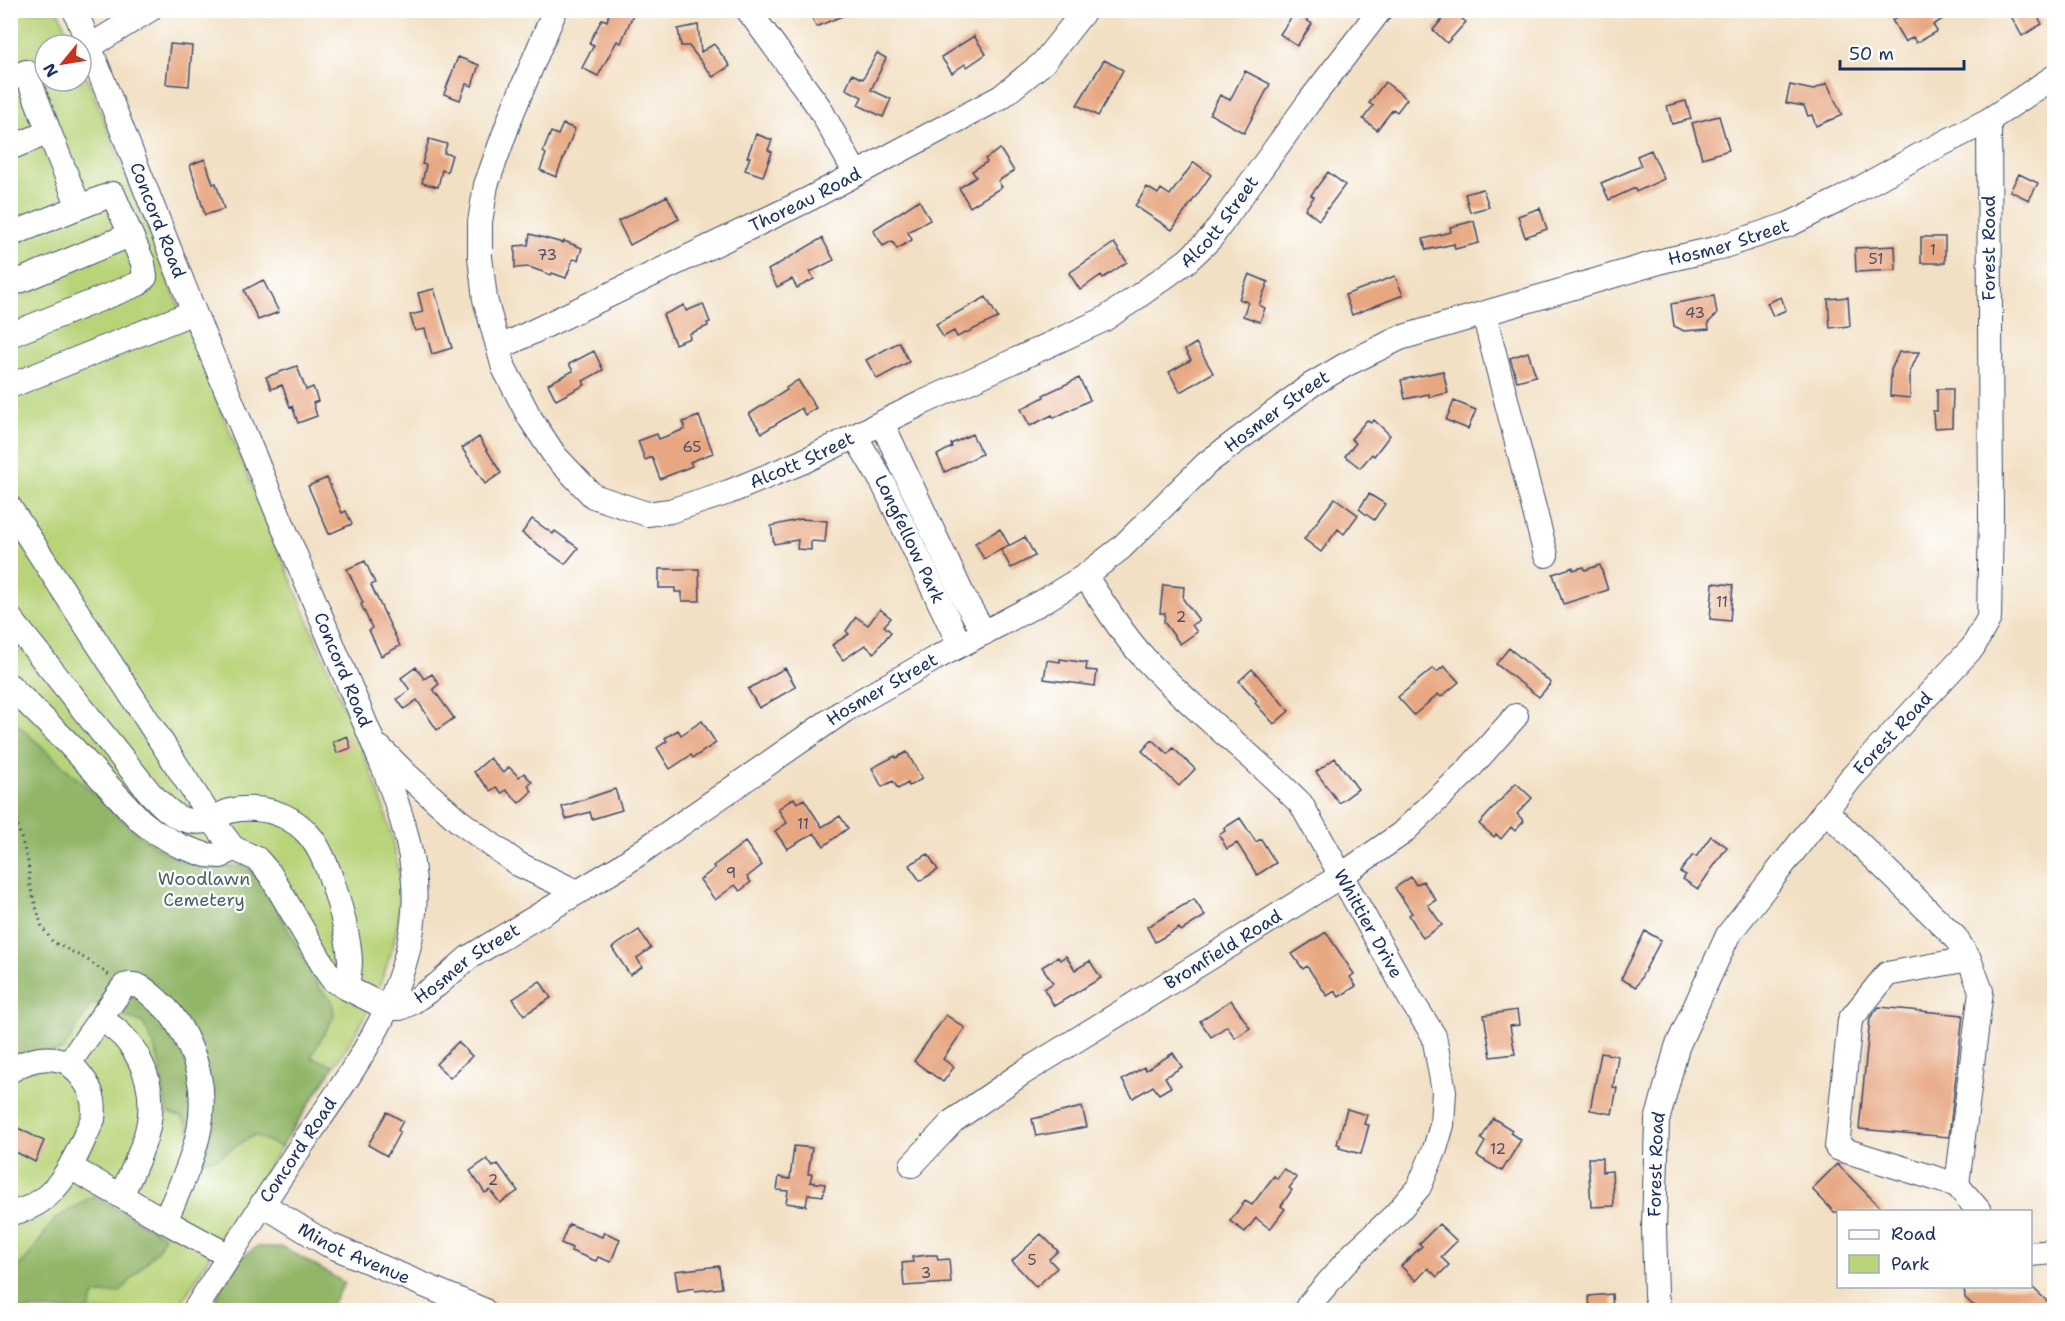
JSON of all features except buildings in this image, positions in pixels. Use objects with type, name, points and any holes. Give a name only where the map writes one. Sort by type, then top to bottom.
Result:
[{"type":"street","points":[[93,45],[149,10]]},
{"type":"street","name":"Alcott Street","points":[[555,10],[512,114],[486,185],[480,222],[480,257],[485,299],[504,368],[525,408],[555,456],[593,496],[647,514],[670,511],[729,492],[802,462],[1103,320],[1188,260],[1211,238],[1309,102],[1380,10]]},
{"type":"street","points":[[748,10],[819,107],[856,174]]},
{"type":"street","name":"Thoreau Road","points":[[499,348],[809,199],[1000,97],[1042,63],[1085,10]]},
{"type":"street","name":"Concord Road","points":[[81,12],[86,33]]},
{"type":"street","name":"Concord Road","points":[[93,58],[194,312],[373,741],[406,831],[415,899],[409,941],[387,1008],[354,1067],[262,1204],[195,1311]]},
{"type":"street","points":[[10,79],[26,72],[78,207]]},
{"type":"street","name":"Hosmer Street","points":[[387,1008],[400,1008],[411,1004],[468,958],[618,868],[845,710],[1085,576],[1121,548],[1207,463],[1311,385],[1347,364],[1400,338],[1666,260],[1715,249],[1790,224],[1989,120],[2055,77]]},
{"type":"street","name":"Forest Road","points":[[1659,1311],[1656,1295],[1654,1228],[1657,1121],[1677,1047],[1728,935],[1851,778],[1973,647],[1989,618],[1991,517],[1989,120]]},
{"type":"street","points":[[10,148],[49,132]]},
{"type":"street","points":[[10,235],[141,181]]},
{"type":"street","points":[[10,335],[138,284],[145,277],[143,263],[113,194]]},
{"type":"street","points":[[10,285],[130,235]]},
{"type":"street","points":[[10,386],[194,312]]},
{"type":"street","points":[[1484,314],[1546,555]]},
{"type":"street","name":"Longfellow Park","points":[[882,423],[964,598],[984,633]]},
{"type":"street","name":"Longfellow Park","points":[[855,436],[883,483],[960,645]]},
{"type":"street","points":[[10,508],[212,820],[233,848],[246,853],[264,866],[277,883],[333,980],[387,1008]]},
{"type":"street","name":"Whittier Drive","points":[[1085,576],[1127,639],[1147,661],[1207,718],[1279,781],[1301,804],[1379,944],[1434,1036],[1444,1091],[1442,1125],[1419,1187],[1395,1215],[1353,1254],[1306,1311]]},
{"type":"street","points":[[10,618],[150,793],[169,812],[186,821],[199,823],[239,808],[264,810],[285,816],[308,833],[322,855],[345,930],[350,959],[347,988]]},
{"type":"street","points":[[10,686],[155,832],[180,846],[206,855],[221,856],[233,848]]},
{"type":"street","name":"Bromfield Road","points":[[912,1165],[953,1122],[1021,1074],[1342,875],[1401,834],[1467,771],[1516,716]]},
{"type":"street","points":[[373,741],[407,776],[468,827],[518,864],[577,892]]},
{"type":"street","points":[[1825,810],[1954,937],[1969,959],[1981,991],[1957,1185]]},
{"type":"street","points":[[1969,959],[1887,974],[1850,1020],[1837,1148],[1957,1185],[1978,1210]]},
{"type":"street","points":[[69,1064],[124,986],[134,984],[140,986],[164,1006],[184,1034],[199,1072],[202,1097],[201,1125],[193,1158],[165,1221]]},
{"type":"street","points":[[100,1019],[111,1025],[132,1047],[146,1073],[150,1091],[148,1129],[140,1155],[121,1196]]},
{"type":"street","points":[[10,1071],[40,1059],[54,1058],[69,1064],[79,1072],[89,1087],[94,1112],[93,1119],[62,1180],[44,1200],[10,1213]]},
{"type":"street","points":[[70,1167],[229,1256]]},
{"type":"street","name":"Minot Avenue","points":[[262,1204],[327,1245],[483,1311]]},
{"type":"street","points":[[2032,1254],[2055,1252]]},
{"type":"path","points":[[10,810],[16,820],[28,862],[30,886],[42,927],[53,942],[86,959],[124,986]]},
{"type":"green space","name":"Woodlawn Cemetery","points":[[10,11],[58,11],[68,33],[33,33],[33,93],[93,93],[370,770],[391,833],[396,855],[400,898],[394,940],[388,961],[381,982],[362,1021],[177,1310],[11,1310]]},
{"type":"green space","points":[[10,718],[142,837],[163,851],[185,862],[208,868],[246,866],[265,886],[319,988],[332,1000],[334,1016],[311,1057],[334,1066],[281,1147],[254,1135],[215,1159],[205,1160],[183,1118],[168,1113],[157,1055],[143,1023],[92,1003],[63,1050],[11,1061]]},
{"type":"green space","points":[[93,1196],[164,1236],[159,1248],[120,1292],[94,1295],[89,1310],[11,1310],[11,1274],[28,1257],[55,1219]]},
{"type":"green space","points":[[257,1247],[283,1247],[345,1283],[328,1310],[209,1310],[239,1259]]}]
